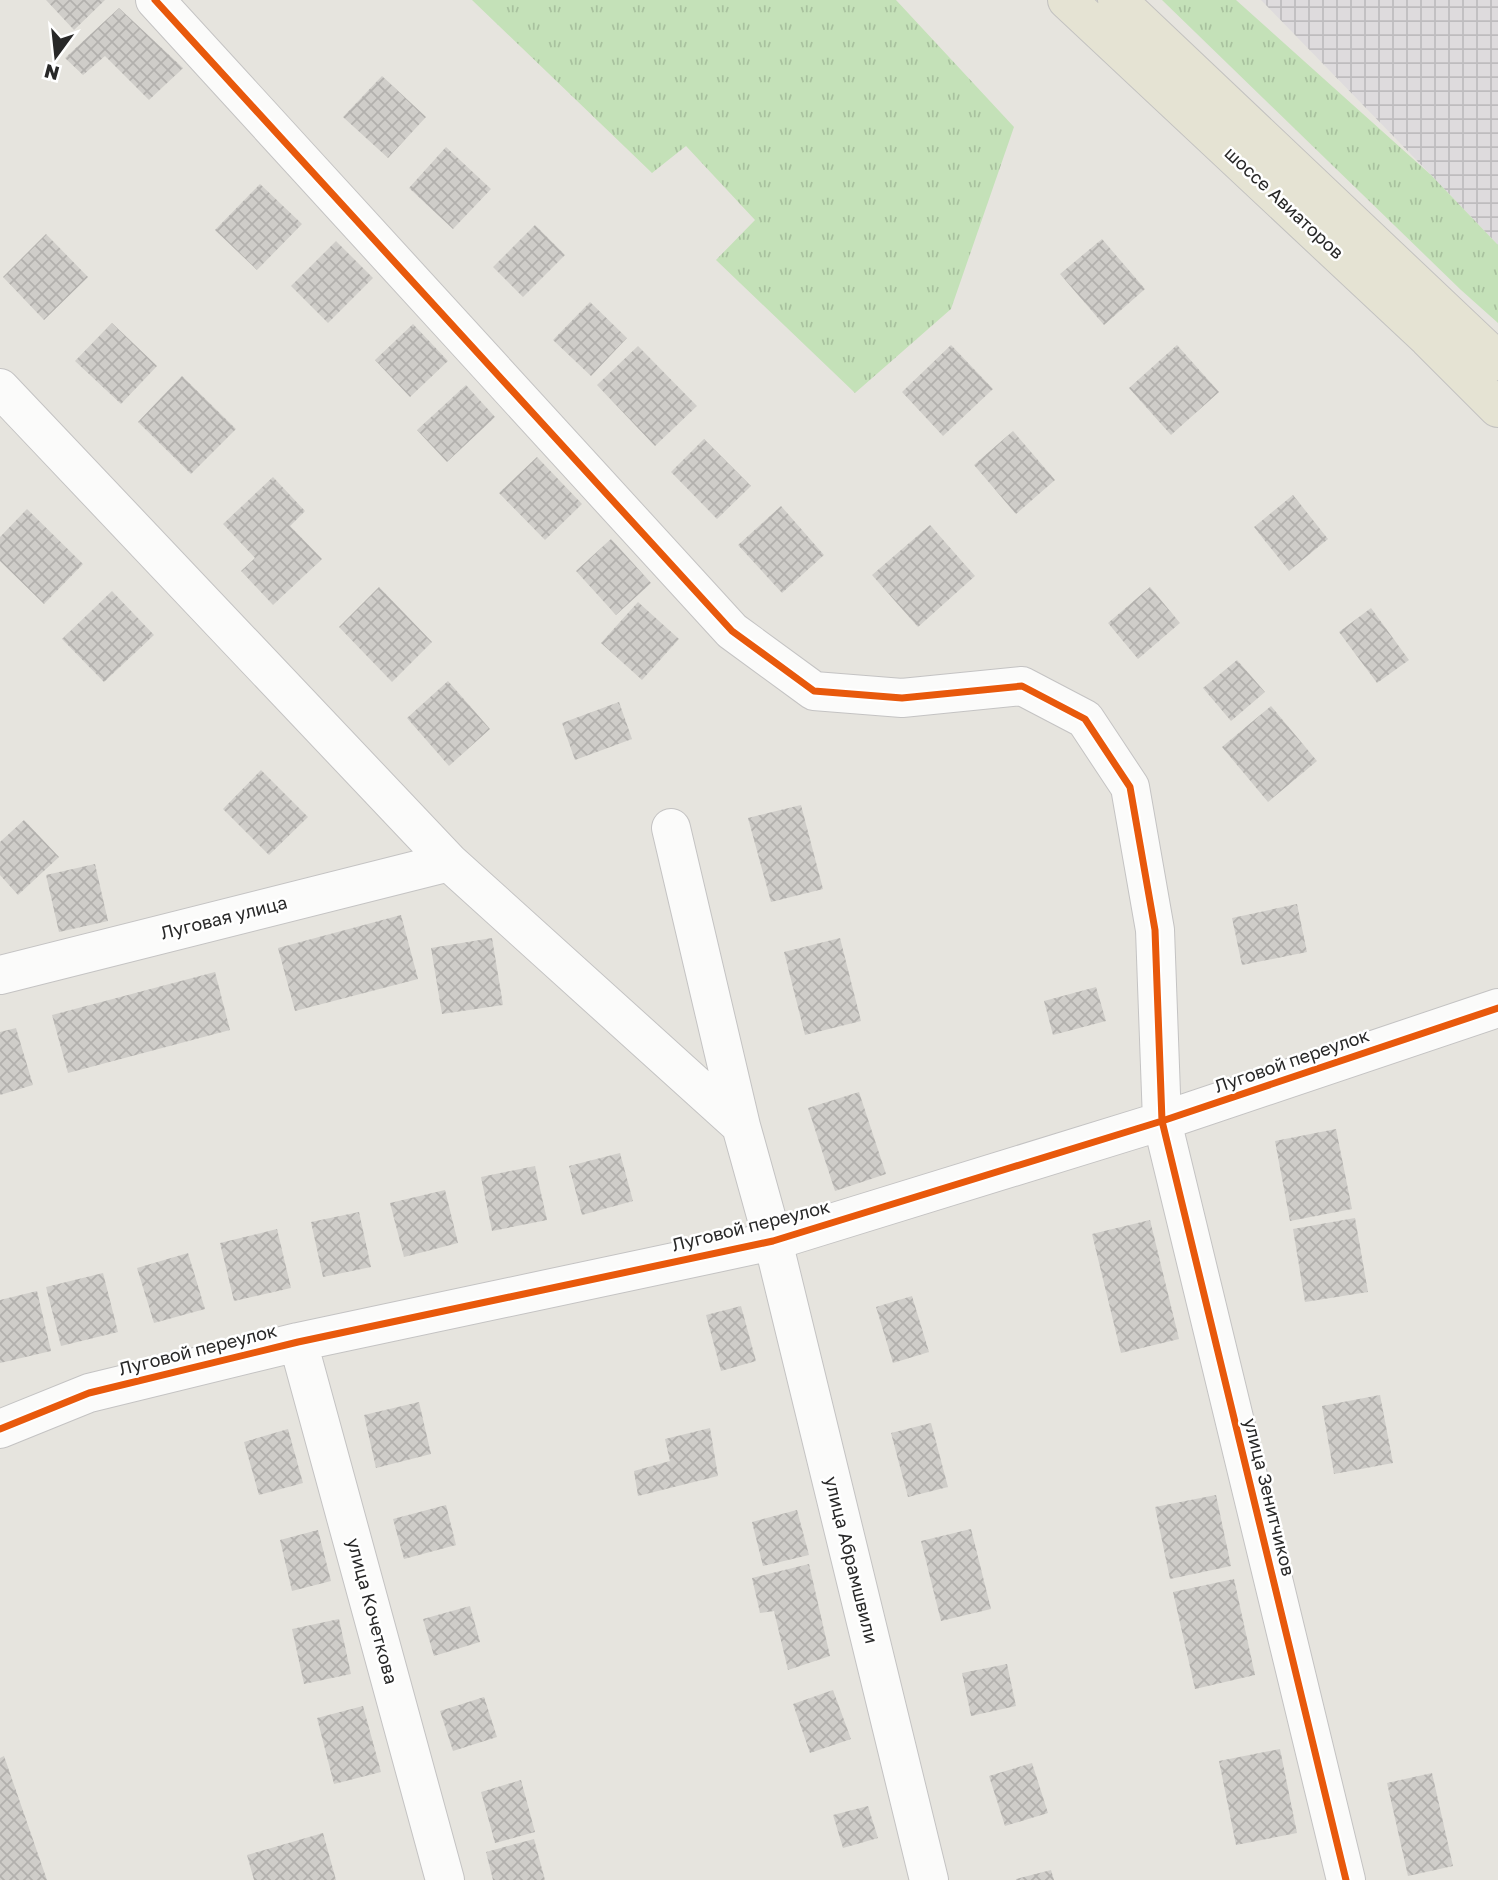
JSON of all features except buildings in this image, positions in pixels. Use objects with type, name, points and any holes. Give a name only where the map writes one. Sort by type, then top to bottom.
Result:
[{"type":"main road","name":"шоссе Авиаторов","points":[[1067,0],[1428,338],[1498,408]]},
{"type":"main road","name":"шоссе Авиаторов","points":[[1117,0],[1498,361]]},
{"type":"street","name":"улица Зенитчиков","points":[[155,0],[732,631],[814,691],[902,698],[1022,686],[1085,719],[1130,787],[1155,930],[1162,1121],[1346,1880]]},
{"type":"street","points":[[0,388],[449,862],[741,1126]]},
{"type":"street","name":"улица Абрамшвили","points":[[671,828],[741,1126],[773,1241],[929,1880]]},
{"type":"street","name":"Луговая улица","points":[[0,975],[449,862]]},
{"type":"street","name":"Луговой переулок","points":[[0,1429],[89,1393],[298,1342],[773,1241],[1162,1121],[1498,1009]]},
{"type":"street","name":"улица Кочеткова","points":[[298,1342],[445,1880]]},
{"type":"shaded area","points":[[1261,0],[1498,0],[1498,245],[1431,175]]},
{"type":"green space","points":[[472,0],[896,0],[1014,127],[951,309],[855,393],[716,260],[755,220],[686,146],[652,173]]},
{"type":"green space","points":[[1162,0],[1236,0],[1431,175],[1498,245],[1498,323],[1461,290]]},
{"type":"cycle path","points":[[155,0],[732,631],[814,691],[902,698],[1022,686],[1085,719],[1130,787],[1155,930],[1162,1121],[1346,1880]]},
{"type":"cycle path","points":[[0,1429],[89,1393],[298,1342],[773,1241],[1162,1121],[1498,1008]]}]
